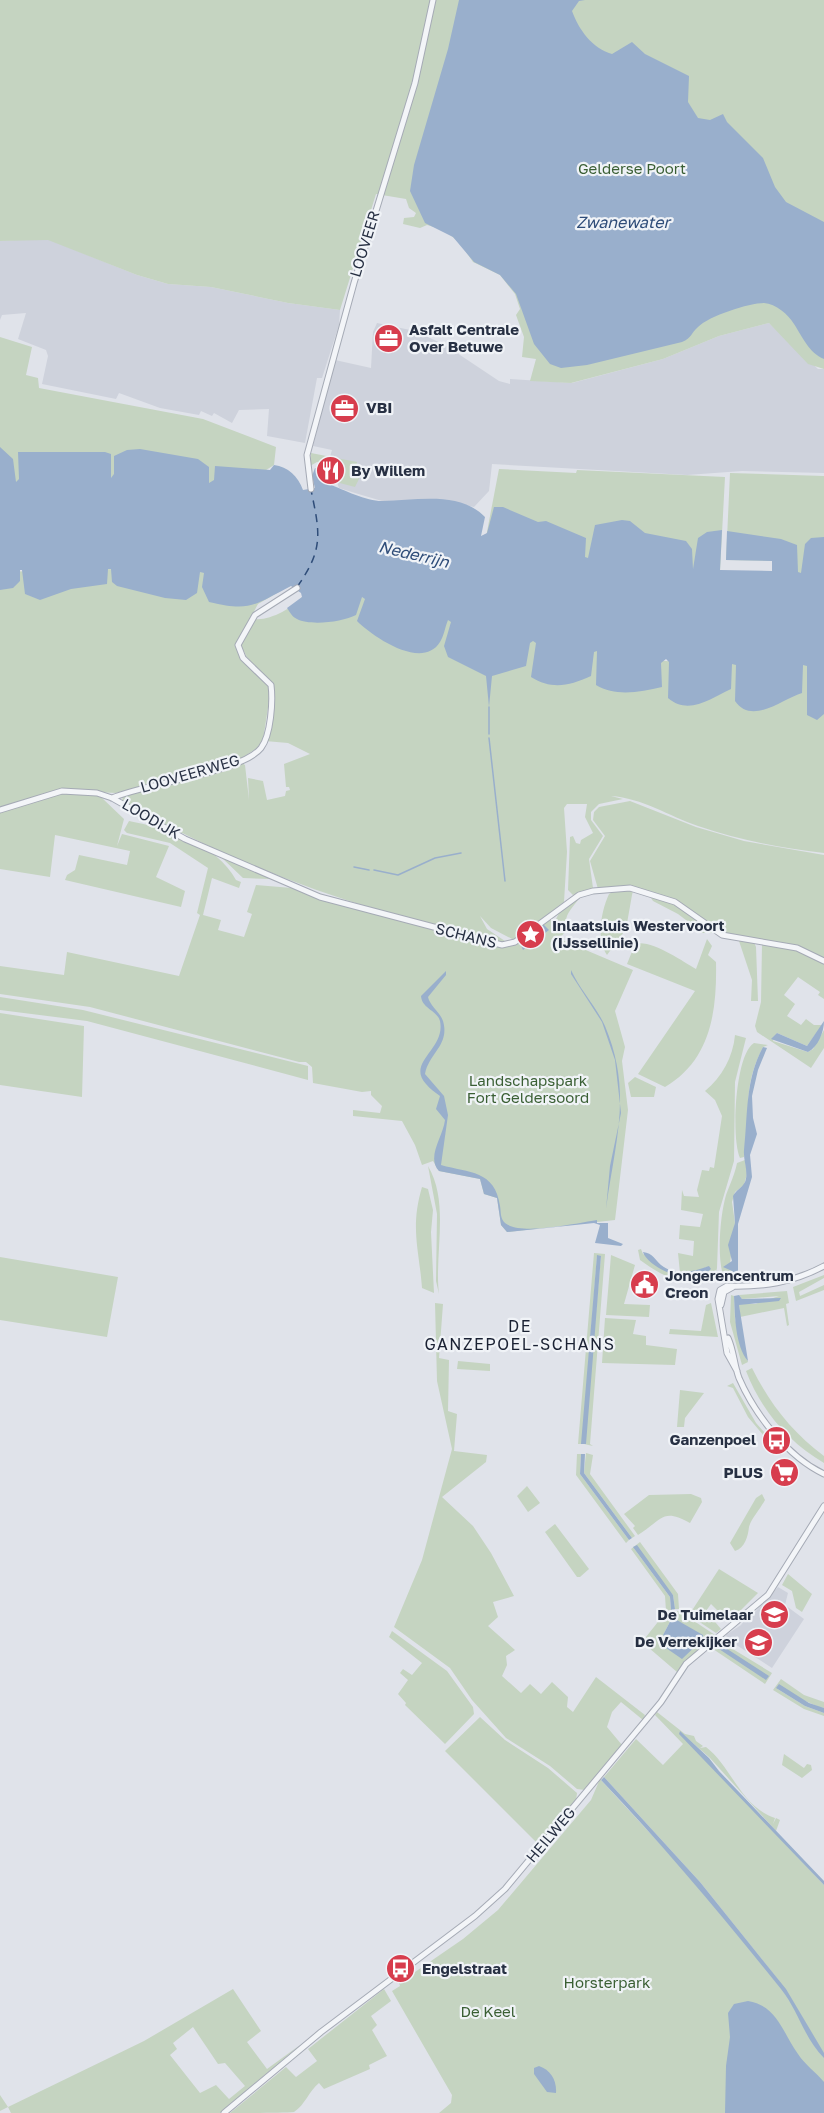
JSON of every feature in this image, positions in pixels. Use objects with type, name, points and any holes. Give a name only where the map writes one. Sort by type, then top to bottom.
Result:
[{"type":"street","name":"LOOVEER","points":[[311,489],[307,455],[354,283],[415,83],[433,0]]},
{"type":"street","name":"LOOVEERWEG","points":[[112,798],[221,768],[257,751],[264,742],[271,685],[243,658],[238,645],[255,615],[297,588]]},
{"type":"street","name":"LOODIJK","points":[[0,810],[62,791],[84,791],[112,798],[185,839],[296,888]]},
{"type":"street","name":"SCHANS","points":[[296,888],[320,897],[502,945],[514,942],[579,896],[593,891],[630,888],[675,902],[722,935],[797,948],[824,961]]},
{"type":"street","points":[[824,1266],[783,1283],[725,1287],[717,1299],[737,1371],[752,1403],[766,1424],[790,1449],[824,1472]]},
{"type":"street","name":"HEILWEG","points":[[224,2113],[321,2032],[476,1916],[505,1889],[661,1702],[686,1664],[768,1595],[824,1506]]},
{"type":"shaded area","points":[[45,238],[137,275],[168,284],[211,287],[288,303],[340,310],[339,325],[322,378],[317,378],[305,443],[267,436],[269,409],[239,410],[232,423],[214,413],[212,416],[201,411],[199,415],[160,408],[119,393],[116,399],[42,384],[48,356],[46,350],[18,339],[26,313],[2,315],[0,320],[0,241]]},
{"type":"shaded area","points":[[377,323],[415,331],[445,345],[499,381],[510,384],[510,379],[572,383],[663,359],[719,336],[769,323],[818,369],[824,369],[824,473],[742,471],[687,475],[492,464],[489,491],[474,507],[443,500],[382,501],[339,488],[329,460],[332,450],[313,446],[335,360],[371,368],[373,332]]},
{"type":"shaded area","points":[[778,1587],[788,1593],[785,1605],[804,1619],[772,1668],[727,1639],[726,1635],[741,1625],[750,1613],[755,1612]]},
{"type":"green space","name":"Gelderse Poort","points":[[0,0],[824,0],[824,369],[808,364],[769,323],[719,336],[663,359],[571,383],[530,381],[536,359],[522,357],[524,337],[516,315],[520,309],[515,294],[500,275],[473,262],[460,243],[444,230],[427,225],[420,228],[403,224],[404,218],[414,217],[416,213],[409,208],[406,199],[376,194],[340,310],[288,303],[211,287],[168,284],[137,275],[48,240],[0,241]]},
{"type":"green space","points":[[0,337],[32,347],[26,375],[38,378],[39,388],[203,419],[276,447],[274,465],[241,486],[0,484]]},
{"type":"green space","points":[[311,453],[357,462],[356,473],[361,475],[355,487],[332,481],[322,463],[317,462],[310,466]]},
{"type":"green space","points":[[499,469],[725,477],[720,571],[585,558],[486,537]]},
{"type":"green space","points":[[730,473],[824,476],[824,564],[801,574],[772,572],[772,561],[726,560]]},
{"type":"green space","points":[[107,569],[201,572],[291,585],[258,604],[237,644],[271,688],[263,740],[257,748],[239,760],[116,793],[58,790],[0,808],[0,572]]},
{"type":"green space","points":[[302,597],[362,597],[533,641],[665,661],[732,664],[824,662],[824,853],[776,846],[729,835],[698,826],[634,800],[611,796],[623,799],[599,804],[591,812],[591,820],[603,836],[589,859],[593,888],[573,895],[568,890],[570,837],[573,836],[576,843],[580,844],[581,840],[593,833],[585,817],[587,804],[567,804],[564,808],[567,852],[564,902],[514,940],[491,928],[480,916],[487,929],[508,943],[506,943],[406,918],[308,887],[214,848],[122,801],[123,796],[241,762],[245,765],[249,800],[248,778],[263,781],[267,800],[285,796],[286,791],[290,790],[286,787],[284,764],[310,754],[288,743],[265,741],[274,684],[248,659],[240,644],[255,619],[267,618],[280,613]]},
{"type":"green space","points":[[83,792],[101,797],[124,819],[117,846],[122,834],[169,846],[156,877],[185,891],[181,907],[65,880],[67,875],[75,870],[79,855],[127,865],[130,851],[55,835],[50,877],[0,869],[0,812],[58,793]]},
{"type":"green space","points":[[630,801],[696,827],[744,841],[824,855],[824,959],[790,947],[729,936],[677,904],[653,893],[627,888],[598,889],[590,861],[605,836],[593,820],[594,812],[599,807]]},
{"type":"green space","name":"Landschapspark Fort Geldersoord","points":[[129,821],[174,833],[204,847],[227,867],[236,880],[241,882],[239,888],[212,878],[203,915],[221,920],[218,930],[244,937],[252,914],[247,912],[256,885],[292,888],[504,947],[518,942],[543,924],[556,919],[562,907],[580,897],[567,916],[568,930],[560,937],[562,940],[633,970],[615,1011],[625,1047],[622,1061],[628,1110],[615,1220],[507,1232],[501,1225],[497,1198],[484,1194],[480,1179],[439,1171],[433,1161],[422,1165],[415,1145],[402,1121],[353,1116],[353,1110],[380,1113],[382,1106],[371,1095],[371,1091],[362,1092],[313,1083],[312,1067],[306,1062],[90,1007],[0,994],[0,966],[64,975],[67,952],[179,976],[200,915],[197,913],[208,868],[170,843],[127,833],[124,830]]},
{"type":"green space","points":[[221,857],[271,879],[243,878]]},
{"type":"green space","points":[[620,888],[633,891],[626,929],[607,955],[602,942],[602,917],[609,894]]},
{"type":"green space","points":[[649,895],[676,905],[715,933],[703,933],[678,914],[653,901]]},
{"type":"green space","points":[[707,939],[712,946],[708,955],[716,962],[715,998],[708,1033],[693,1063],[665,1087],[638,1074],[695,991],[627,964],[635,944],[642,943],[658,948],[696,969]]},
{"type":"green space","points":[[739,941],[754,942],[756,947],[758,1001],[751,1001],[752,980]]},
{"type":"green space","points":[[762,944],[801,950],[824,961],[824,999],[818,995],[820,992],[798,977],[784,995],[795,1004],[787,1016],[801,1025],[806,1019],[814,1025],[822,1025],[807,1046],[777,1033],[773,1041],[808,1052],[813,1049],[824,1030],[824,1048],[811,1068],[757,1032],[755,1026],[761,1002]]},
{"type":"green space","points":[[0,997],[83,1010],[308,1066],[308,1080],[87,1021],[0,1010]]},
{"type":"green space","points":[[0,1013],[84,1026],[82,1097],[0,1085]]},
{"type":"green space","points":[[735,1035],[746,1038],[735,1082],[734,1161],[719,1212],[717,1268],[714,1282],[683,1281],[667,1276],[640,1260],[638,1250],[641,1249],[643,1254],[674,1273],[690,1276],[709,1271],[706,1267],[700,1272],[680,1273],[678,1253],[693,1256],[694,1241],[679,1239],[680,1225],[700,1227],[703,1214],[681,1210],[682,1190],[684,1196],[699,1197],[697,1190],[702,1170],[709,1171],[710,1167],[714,1168],[722,1116],[715,1100],[705,1091],[726,1066]]},
{"type":"green space","points":[[754,1043],[768,1045],[763,1047],[753,1071],[749,1092],[747,1138],[744,1157],[740,1158],[736,1134],[736,1098],[743,1063],[748,1050]]},
{"type":"green space","points":[[635,1077],[656,1087],[654,1097],[631,1097],[628,1083]]},
{"type":"green space","points":[[745,1160],[747,1174],[744,1185],[735,1192],[732,1202],[735,1223],[730,1264],[738,1281],[725,1281],[720,1251],[722,1214],[737,1163]]},
{"type":"green space","points":[[428,1166],[435,1180],[440,1212],[439,1294],[436,1281],[437,1214]]},
{"type":"green space","points":[[422,1187],[428,1189],[433,1210],[431,1232],[434,1293],[422,1288],[416,1226],[418,1201]]},
{"type":"green space","points":[[594,1253],[605,1254],[590,1444],[593,1446],[584,1444],[601,1256],[597,1256],[582,1444],[578,1444]]},
{"type":"green space","points":[[611,1255],[635,1265],[624,1304],[650,1305],[649,1317],[606,1315]]},
{"type":"green space","points":[[0,1257],[118,1277],[107,1337],[0,1320]]},
{"type":"green space","points":[[824,1275],[824,1278],[799,1292],[800,1296],[824,1285],[824,1290],[796,1301],[793,1287]]},
{"type":"green space","points":[[787,1291],[789,1325],[787,1326],[784,1308],[740,1317],[739,1305],[742,1303],[755,1304],[779,1296],[742,1299],[739,1295]]},
{"type":"green space","points":[[731,1295],[734,1296],[735,1319],[748,1362],[742,1365],[730,1322]]},
{"type":"green space","points":[[435,1303],[443,1304],[439,1358],[449,1360],[448,1411],[457,1414],[454,1451],[487,1455],[486,1462],[442,1497],[473,1526],[491,1553],[514,1596],[493,1602],[498,1617],[488,1626],[515,1650],[506,1656],[507,1665],[502,1676],[521,1693],[530,1684],[541,1694],[552,1682],[568,1697],[567,1707],[573,1712],[596,1677],[645,1715],[643,1720],[621,1702],[612,1712],[607,1727],[622,1745],[585,1790],[577,1789],[550,1766],[506,1738],[472,1700],[450,1668],[394,1627],[422,1560],[452,1449],[437,1381]]},
{"type":"green space","points":[[711,1303],[718,1337],[669,1334],[670,1329],[701,1331],[706,1305]]},
{"type":"green space","points":[[605,1318],[636,1320],[633,1334],[646,1336],[646,1345],[677,1349],[675,1365],[602,1363]]},
{"type":"green space","points":[[458,1361],[490,1364],[490,1371],[457,1369]]},
{"type":"green space","points":[[752,1368],[774,1405],[792,1427],[824,1456],[824,1463],[811,1455],[777,1424],[752,1385],[746,1371]]},
{"type":"green space","points":[[733,1383],[756,1423],[783,1453],[780,1455],[748,1417],[733,1388],[727,1386]]},
{"type":"green space","points":[[680,1390],[704,1393],[685,1418],[684,1427],[677,1427]]},
{"type":"green space","points":[[586,1453],[593,1455],[590,1474],[635,1536],[632,1538],[584,1473]]},
{"type":"green space","points":[[577,1454],[581,1454],[580,1474],[629,1540],[626,1543],[576,1475]]},
{"type":"green space","points":[[527,1486],[540,1503],[528,1512],[517,1496]]},
{"type":"green space","points":[[691,1494],[701,1498],[702,1502],[690,1523],[673,1516],[662,1517],[638,1535],[633,1528],[635,1526],[624,1514],[649,1495]]},
{"type":"green space","points":[[762,1494],[765,1500],[750,1524],[747,1538],[744,1544],[735,1551],[730,1543],[756,1498]]},
{"type":"green space","points":[[555,1524],[589,1569],[580,1577],[577,1577],[545,1532]]},
{"type":"green space","points":[[640,1542],[678,1594],[679,1609],[675,1609],[673,1595],[633,1547]]},
{"type":"green space","points":[[633,1547],[670,1597],[671,1610],[666,1611],[665,1596],[631,1549]]},
{"type":"green space","points":[[719,1569],[758,1593],[729,1622],[711,1604],[706,1611],[721,1629],[716,1633],[689,1615]]},
{"type":"green space","points":[[788,1574],[812,1594],[802,1612],[796,1608],[792,1591],[782,1585]]},
{"type":"green space","points":[[675,1611],[679,1611],[715,1635],[677,1672],[642,1642],[665,1613],[671,1612],[672,1618],[663,1635],[667,1644],[675,1619]]},
{"type":"green space","points":[[392,1631],[447,1671],[473,1707],[474,1714],[445,1744],[405,1705],[406,1703],[398,1694],[408,1680],[400,1673],[403,1669],[412,1675],[422,1663],[389,1637]]},
{"type":"green space","points":[[718,1640],[772,1673],[765,1684],[713,1649]]},
{"type":"green space","points":[[781,1679],[804,1695],[824,1702],[824,1708],[819,1707],[776,1688],[805,1706],[824,1713],[824,1716],[804,1709],[773,1690]]},
{"type":"green space","name":"Horsterpark","points":[[657,1712],[685,1734],[694,1736],[696,1741],[703,1746],[700,1748],[706,1747],[715,1755],[753,1805],[775,1818],[773,1824],[776,1818],[780,1820],[776,1831],[710,1758],[679,1731],[824,1885],[824,2113],[439,2113],[451,2103],[452,2095],[392,1991],[400,1986],[399,1983],[463,1939],[498,1910],[591,1800],[600,1779],[697,1884],[778,1983],[780,1982],[700,1882],[604,1777],[636,1739],[663,1765],[683,1744],[655,1715]]},
{"type":"green space","points":[[480,1717],[505,1740],[548,1768],[577,1793],[576,1801],[539,1845],[445,1751]]},
{"type":"green space","points":[[784,1754],[804,1768],[807,1764],[811,1765],[812,1770],[802,1778],[782,1765]]},
{"type":"green space","points":[[233,1989],[261,2031],[247,2042],[267,2069],[300,2045],[220,2113],[11,2113],[8,2107],[144,2041]],"holes":[[[193,2027],[218,2064],[225,2063],[245,2086],[229,2099],[216,2085],[200,2093],[170,2055],[177,2049],[173,2043]]]},
{"type":"green space","points":[[384,1989],[391,2001],[371,2016],[377,2025],[372,2030],[387,2056],[369,2065],[370,2069],[324,2089],[319,2083],[294,2112],[230,2113],[286,2067],[296,2077],[317,2061],[308,2049]]},
{"type":"green space","points":[[0,2095],[8,2107],[0,2111]]},
{"type":"water","name":"Zwanewater","points":[[459,0],[585,0],[579,1],[572,11],[578,25],[592,43],[612,54],[632,42],[645,54],[689,76],[688,102],[698,118],[710,120],[723,114],[727,122],[763,158],[775,187],[786,202],[824,222],[824,359],[810,348],[785,313],[773,305],[764,303],[739,308],[711,319],[703,323],[682,342],[587,365],[561,368],[550,364],[534,344],[516,294],[500,275],[474,262],[453,237],[425,223],[410,191],[414,165],[448,49]]},
{"type":"water","name":"Nederrijn","points":[[0,447],[13,459],[16,482],[19,479],[18,452],[105,452],[111,454],[111,478],[114,474],[114,456],[127,450],[140,449],[198,459],[209,467],[209,483],[214,480],[215,466],[270,470],[274,465],[292,473],[303,490],[315,488],[312,476],[315,468],[321,470],[329,484],[369,499],[382,501],[436,499],[463,503],[485,517],[481,536],[487,533],[494,507],[503,507],[538,522],[546,521],[586,538],[585,557],[588,558],[595,525],[622,520],[630,521],[645,533],[686,541],[692,549],[693,569],[698,538],[707,532],[722,530],[720,570],[772,571],[772,561],[726,560],[727,531],[781,539],[797,545],[798,572],[801,573],[805,544],[811,538],[824,537],[824,714],[817,720],[807,715],[807,666],[803,665],[802,693],[759,711],[742,708],[735,701],[736,665],[732,664],[731,689],[700,704],[684,705],[668,698],[669,662],[666,659],[661,663],[662,687],[637,692],[620,692],[596,685],[597,651],[594,652],[591,676],[568,684],[553,685],[531,677],[536,643],[533,641],[530,643],[526,666],[492,676],[489,707],[486,676],[448,657],[444,646],[451,622],[448,620],[440,642],[432,650],[422,653],[410,652],[385,642],[357,621],[365,599],[362,597],[356,615],[318,623],[303,621],[295,618],[287,608],[302,597],[301,593],[291,586],[252,605],[223,605],[209,602],[202,587],[204,573],[200,572],[197,593],[186,600],[165,598],[117,586],[112,582],[111,569],[108,569],[107,584],[71,589],[40,600],[25,594],[22,570],[20,570],[20,581],[13,588],[0,590]]},
{"type":"water","points":[[542,923],[549,930],[523,950],[519,941]]},
{"type":"water","points":[[571,970],[605,1026],[613,1050],[618,1073],[620,1102],[615,1060],[602,1022],[571,974]]},
{"type":"water","points":[[446,971],[446,975],[428,997],[442,1018],[444,1036],[425,1074],[444,1096],[448,1115],[441,1165],[471,1172],[487,1179],[497,1194],[502,1219],[505,1223],[513,1227],[536,1229],[507,1232],[501,1225],[497,1198],[484,1194],[480,1179],[439,1171],[435,1165],[436,1147],[445,1120],[436,1109],[440,1096],[426,1084],[421,1076],[421,1069],[423,1062],[438,1040],[440,1021],[421,996]]},
{"type":"water","points":[[824,1021],[820,1039],[808,1052],[771,1039],[777,1033],[807,1046]]},
{"type":"water","points":[[763,1047],[767,1048],[758,1070],[752,1096],[753,1118],[757,1134],[750,1155],[752,1177],[738,1224],[738,1279],[732,1271],[723,1267],[732,1261],[728,1245],[735,1223],[733,1196],[744,1184],[746,1178],[744,1150],[748,1097],[753,1072]]},
{"type":"water","points":[[619,1125],[617,1139],[606,1209],[610,1166]]},
{"type":"water","points":[[597,1220],[597,1223],[608,1223],[608,1238],[623,1244],[621,1246],[595,1243],[600,1225],[594,1223],[557,1227]]},
{"type":"water","points":[[643,1252],[654,1257],[661,1265],[672,1271],[690,1271],[709,1266],[711,1269],[699,1277],[684,1278],[651,1263]]},
{"type":"water","points":[[597,1255],[601,1256],[586,1444],[581,1444]]},
{"type":"water","points":[[739,1295],[742,1299],[781,1298],[779,1301],[739,1305],[748,1361],[740,1347],[737,1330],[734,1296]]},
{"type":"water","points":[[581,1454],[585,1454],[584,1473],[632,1538],[629,1540],[580,1474]]},
{"type":"water","points":[[637,1545],[673,1595],[675,1609],[671,1610],[670,1597],[633,1547]]},
{"type":"water","points":[[675,1611],[675,1619],[703,1635],[703,1639],[682,1659],[666,1648],[666,1638],[663,1635],[672,1618],[671,1612]]},
{"type":"water","points":[[721,1645],[769,1676],[766,1680],[719,1649]]},
{"type":"water","points":[[779,1684],[809,1703],[824,1708],[824,1713],[805,1706],[776,1688]]},
{"type":"water","points":[[680,1731],[709,1758],[824,1881],[824,1885],[679,1734]]},
{"type":"water","points":[[604,1777],[700,1882],[786,1989],[824,2053],[824,2058],[811,2042],[781,1989],[693,1883],[601,1780]]},
{"type":"water","points":[[748,2001],[766,2008],[773,2014],[801,2058],[824,2082],[824,2113],[725,2113],[726,2066],[730,2037],[728,2013],[734,2004]]},
{"type":"water","points":[[539,2066],[552,2076],[556,2093],[547,2092],[534,2074],[534,2068]]},
{"type":"waterway","points":[[489,707],[489,734]]},
{"type":"waterway","points":[[489,738],[505,881]]},
{"type":"waterway","points":[[374,870],[398,875],[435,858],[461,853]]},
{"type":"waterway","points":[[354,867],[369,870]]},
{"type":"ferry route","points":[[297,587],[312,562],[318,540],[311,490]]},
{"type":"place","name":"Asfalt Centrale Over Betuwe","points":[[388,339]]},
{"type":"place","name":"VBI","points":[[345,408]]},
{"type":"place","name":"By Willem","points":[[330,471]]},
{"type":"place","name":"Inlaatsluis Westervoort (IJssellinie)","points":[[531,935]]},
{"type":"place","name":"Jongerencentrum Creon","points":[[644,1285]]},
{"type":"place","name":"Ganzenpoel","points":[[777,1440]]},
{"type":"place","name":"PLUS","points":[[784,1473]]},
{"type":"place","name":"De Tuimelaar","points":[[774,1615]]},
{"type":"place","name":"De Verrekijker","points":[[758,1642]]},
{"type":"place","name":"Engelstraat","points":[[401,1969]]},
{"type":"district","name":"DE GANZEPOEL-SCHANS","points":[[520,1335]]},
{"type":"park label","name":"De Keel","points":[[488,2012]]}]
